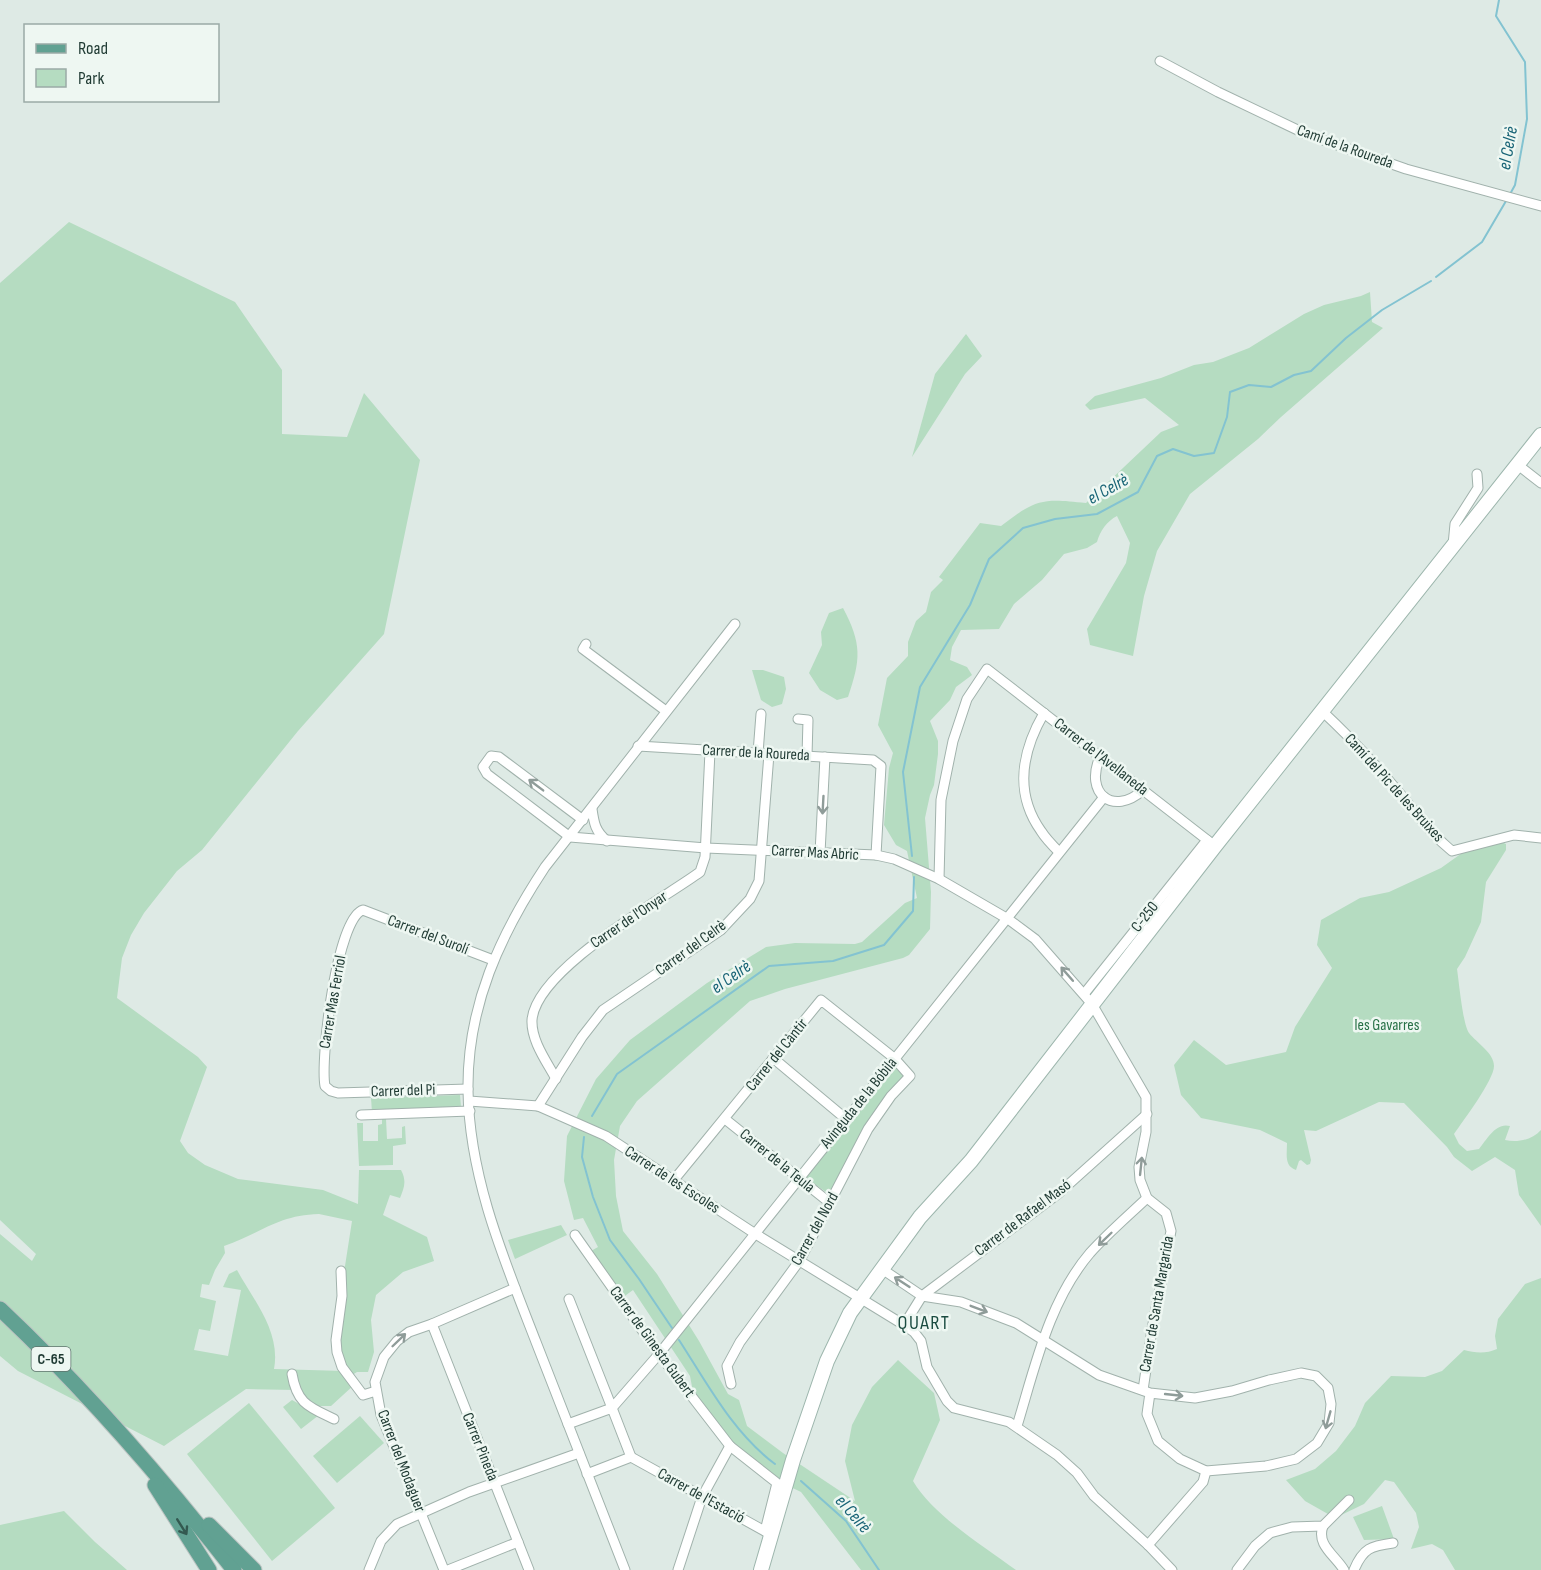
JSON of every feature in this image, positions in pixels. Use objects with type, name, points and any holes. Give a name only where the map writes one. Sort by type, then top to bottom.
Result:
[{"type":"main road","name":"C-250","points":[[761,1570],[769,1533],[791,1464],[827,1361],[850,1313],[920,1217],[971,1161],[1088,999],[1211,843],[1322,711],[1541,435]]},
{"type":"main road","name":"C-65","points":[[0,1309],[100,1411],[172,1493],[234,1570]]},
{"type":"main road","points":[[100,1411],[107,1427],[151,1479],[208,1570]]},
{"type":"main road","points":[[172,1493],[187,1503],[254,1570]]},
{"type":"street","name":"Camí de la Roureda","points":[[1160,61],[1306,134],[1429,176],[1541,206]]},
{"type":"street","points":[[1518,465],[1541,483]]},
{"type":"street","points":[[1453,545],[1455,524],[1478,488],[1477,474]]},
{"type":"street","points":[[626,1570],[586,1474],[515,1288],[487,1205],[477,1165],[468,1089],[473,1039],[483,990],[493,960],[520,906],[546,867],[735,624]]},
{"type":"street","points":[[586,644],[583,649],[666,711]]},
{"type":"street","name":"Carrer de l'Avellaneda","points":[[939,879],[941,800],[953,741],[967,699],[987,669],[1211,843]]},
{"type":"street","name":"Camí del Pic de les Bruixes","points":[[1322,711],[1401,794],[1440,842],[1452,851],[1514,835],[1541,838]]},
{"type":"street","points":[[1044,713],[1032,733],[1026,752],[1024,785],[1031,814],[1041,832],[1059,852]]},
{"type":"street","points":[[758,753],[761,714]]},
{"type":"street","points":[[798,719],[807,720],[807,756]]},
{"type":"street","name":"Carrer de la Roureda","points":[[638,747],[873,760],[881,766],[876,855]]},
{"type":"street","name":"Carrer de l'Onyar","points":[[556,1079],[536,1041],[532,1023],[533,1013],[557,974],[583,951],[700,872],[706,848],[710,751]]},
{"type":"street","name":"Carrer del Celrè","points":[[538,1106],[582,1037],[603,1010],[721,930],[750,900],[759,881],[769,754]]},
{"type":"street","points":[[570,837],[487,774],[483,768],[491,756],[499,757],[583,820]]},
{"type":"street","points":[[820,853],[825,757]]},
{"type":"street","points":[[1100,757],[1095,767],[1094,779],[1098,790],[1104,797],[1113,802],[1133,800],[1143,790]]},
{"type":"street","name":"Avinguda de la Bóbila","points":[[612,1408],[659,1354],[1104,797]]},
{"type":"street","points":[[592,809],[598,834],[607,841]]},
{"type":"street","name":"Carrer Mas Abric","points":[[570,837],[706,848],[876,855],[894,859],[939,879],[1008,919]]},
{"type":"street","name":"Carrer del Surolí","points":[[363,910],[493,960]]},
{"type":"street","name":"Carrer Mas Ferriol","points":[[338,1093],[325,1086],[323,1075],[327,1025],[343,942],[353,918],[357,912],[363,910]]},
{"type":"street","name":"Carrer de Santa Margarida","points":[[1008,919],[1035,939],[1088,999],[1146,1097],[1146,1131],[1139,1167],[1140,1180],[1147,1198],[1166,1213],[1171,1231],[1152,1329],[1146,1391],[1148,1414],[1158,1441],[1180,1459],[1206,1471]]},
{"type":"street","name":"Carrer del Càntir","points":[[674,1181],[821,1000],[894,1058]]},
{"type":"street","name":"Carrer del Nord","points":[[731,1384],[727,1366],[740,1342],[800,1260],[868,1129],[891,1096],[910,1076],[894,1058]]},
{"type":"street","points":[[773,1059],[846,1119]]},
{"type":"street","name":"Carrer del Pi","points":[[338,1093],[468,1089]]},
{"type":"street","name":"Carrer del Pi","points":[[361,1114],[470,1106]]},
{"type":"street","name":"Carrer de les Escoles","points":[[470,1106],[538,1106],[606,1136],[754,1233],[914,1332],[921,1341],[927,1367],[947,1401],[954,1407],[1017,1426]]},
{"type":"street","name":"Carrer de Rafael Masó","points":[[904,1325],[922,1296],[1059,1193],[1147,1114]]},
{"type":"street","name":"Carrer de la Teula","points":[[725,1119],[830,1203]]},
{"type":"street","points":[[1147,1198],[1090,1254],[1065,1292],[1043,1340],[1017,1426],[1071,1467],[1094,1496],[1172,1570]]},
{"type":"street","name":"Carrer de Ginesta Gubert","points":[[575,1235],[659,1354],[730,1446],[777,1483],[769,1533]]},
{"type":"street","points":[[882,1269],[922,1296],[961,1302],[1016,1323],[1099,1375],[1146,1391],[1195,1398],[1301,1373],[1316,1376],[1328,1388],[1331,1404],[1329,1423],[1317,1443],[1296,1459],[1266,1466],[1206,1471],[1203,1482],[1148,1545]]},
{"type":"street","points":[[341,1271],[342,1296],[336,1340],[337,1352],[342,1367],[363,1395],[376,1391]]},
{"type":"street","name":"Carrer del Modaguer","points":[[446,1570],[381,1415],[375,1382],[384,1357],[396,1341],[409,1332],[515,1288]]},
{"type":"street","points":[[569,1299],[631,1457],[586,1474]]},
{"type":"street","name":"Carrer Pineda","points":[[432,1324],[529,1570]]},
{"type":"street","points":[[292,1374],[299,1397],[309,1407],[334,1419]]},
{"type":"street","points":[[568,1424],[612,1408]]},
{"type":"street","points":[[678,1570],[702,1497],[730,1446]]},
{"type":"street","points":[[369,1570],[381,1541],[397,1524],[495,1483],[579,1453]]},
{"type":"street","name":"Carrer de l'Estació","points":[[631,1457],[769,1533]]},
{"type":"street","points":[[1344,1570],[1325,1548],[1321,1532],[1323,1526],[1349,1500]]},
{"type":"street","points":[[1237,1570],[1255,1546],[1270,1533],[1292,1527],[1323,1526]]},
{"type":"street","points":[[446,1570],[518,1542]]},
{"type":"street","points":[[1354,1570],[1359,1559],[1370,1547],[1393,1543]]},
{"type":"green space","points":[[69,222],[235,302],[282,370],[282,434],[347,437],[364,393],[420,460],[384,634],[298,731],[202,850],[177,871],[144,913],[131,935],[122,958],[117,998],[198,1057],[207,1067],[180,1141],[188,1153],[205,1165],[238,1179],[323,1190],[358,1204],[359,1170],[401,1170],[404,1188],[400,1198],[390,1195],[383,1215],[427,1237],[434,1261],[403,1272],[376,1295],[371,1320],[374,1352],[368,1372],[357,1372],[349,1377],[354,1385],[331,1406],[318,1406],[295,1390],[246,1389],[164,1446],[18,1371],[0,1356],[0,1234],[32,1261],[36,1254],[0,1220],[0,283]],"holes":[[[319,1214],[352,1221],[345,1266],[341,1271],[337,1352],[344,1371],[274,1369],[274,1342],[270,1330],[237,1270],[229,1274],[223,1287],[241,1290],[228,1356],[194,1350],[199,1329],[210,1331],[216,1301],[200,1297],[202,1284],[209,1285],[225,1253],[224,1246],[280,1221],[304,1215]]]},
{"type":"green space","points":[[1370,292],[1372,322],[1383,328],[1258,439],[1190,494],[1157,551],[1144,596],[1133,656],[1090,645],[1087,629],[1126,563],[1130,543],[1117,516],[1104,527],[1097,542],[1087,548],[1064,554],[1042,580],[1014,604],[999,629],[961,630],[952,647],[950,660],[967,667],[972,675],[956,687],[950,700],[930,721],[938,741],[938,754],[934,785],[925,818],[931,892],[930,929],[909,955],[785,989],[750,1001],[637,1101],[620,1126],[614,1160],[616,1196],[623,1231],[657,1274],[699,1341],[728,1394],[739,1400],[747,1426],[855,1501],[845,1461],[852,1425],[872,1387],[898,1360],[934,1393],[940,1420],[913,1481],[922,1494],[946,1518],[1016,1570],[861,1570],[801,1492],[776,1480],[736,1446],[694,1397],[690,1376],[633,1290],[622,1298],[591,1251],[598,1247],[583,1218],[574,1220],[564,1181],[567,1136],[596,1079],[630,1040],[707,983],[766,947],[795,943],[855,944],[862,942],[905,903],[917,898],[907,851],[896,845],[884,825],[889,768],[893,753],[878,725],[887,678],[908,656],[908,642],[916,621],[926,612],[931,592],[943,580],[939,577],[980,523],[1001,526],[1023,510],[1049,501],[1086,503],[1161,432],[1179,425],[1145,398],[1090,410],[1085,405],[1095,396],[1161,378],[1194,365],[1213,362],[1249,348],[1304,314],[1324,305]]},
{"type":"green space","points":[[966,334],[982,356],[965,374],[912,457],[935,374]]},
{"type":"green space","points":[[843,608],[854,632],[858,652],[848,697],[837,700],[820,690],[809,673],[822,645],[821,632],[829,613]]},
{"type":"green space","points":[[752,670],[763,670],[784,677],[786,689],[782,704],[772,707],[761,700]]},
{"type":"green space","name":"les Gavarres","points":[[1499,841],[1506,844],[1506,850],[1486,882],[1481,922],[1457,969],[1467,1028],[1488,1052],[1494,1066],[1484,1090],[1454,1134],[1459,1144],[1467,1151],[1479,1149],[1492,1132],[1500,1126],[1510,1126],[1505,1140],[1510,1141],[1529,1138],[1541,1130],[1541,1226],[1519,1195],[1515,1170],[1495,1157],[1472,1171],[1454,1157],[1404,1103],[1379,1102],[1316,1131],[1304,1130],[1311,1160],[1307,1165],[1299,1161],[1296,1170],[1288,1163],[1287,1143],[1260,1130],[1201,1118],[1181,1095],[1174,1065],[1194,1040],[1226,1065],[1286,1052],[1295,1027],[1332,968],[1317,945],[1321,920],[1360,898],[1389,892],[1441,868],[1462,853]]},
{"type":"green space","points":[[894,1065],[904,1076],[889,1093],[830,1195],[805,1177]]},
{"type":"green space","points":[[460,1095],[461,1107],[372,1112],[371,1098]]},
{"type":"green space","points":[[382,1119],[386,1119],[387,1139],[402,1138],[402,1127],[405,1126],[406,1144],[393,1146],[393,1165],[359,1166],[357,1123],[363,1123],[363,1141],[378,1141],[378,1125],[382,1124]]},
{"type":"green space","points":[[561,1225],[567,1235],[515,1259],[508,1240]]},
{"type":"green space","points":[[1541,1278],[1541,1570],[1455,1570],[1443,1550],[1432,1544],[1411,1549],[1419,1527],[1416,1513],[1394,1482],[1385,1480],[1364,1504],[1335,1518],[1305,1501],[1286,1480],[1315,1469],[1336,1451],[1355,1426],[1365,1403],[1391,1376],[1425,1377],[1442,1371],[1464,1350],[1489,1352],[1497,1349],[1495,1336],[1498,1319],[1525,1284]]},
{"type":"green space","points":[[292,1400],[319,1415],[301,1429],[283,1407]]},
{"type":"green space","points":[[249,1403],[335,1508],[272,1561],[187,1454]]},
{"type":"green space","points":[[360,1416],[384,1443],[337,1483],[313,1456]]},
{"type":"green space","points":[[1382,1506],[1394,1539],[1364,1540],[1353,1517]]},
{"type":"green space","points":[[64,1511],[127,1570],[0,1570],[0,1525]]},
{"type":"waterway","name":"el Celrè","points":[[1499,0],[1496,16],[1525,62],[1527,119],[1515,185],[1509,196]]},
{"type":"waterway","name":"el Celrè","points":[[1436,277],[1482,242],[1506,201]]},
{"type":"waterway","name":"el Celrè","points":[[912,856],[903,772],[920,687],[970,605],[989,559],[1023,528],[1055,519],[1097,514],[1138,492],[1157,456],[1173,449],[1194,456],[1214,453],[1227,417],[1230,392],[1249,385],[1271,387],[1294,375],[1311,371],[1346,338],[1382,310],[1431,281]]},
{"type":"waterway","name":"el Celrè","points":[[592,1116],[617,1074],[769,966],[833,961],[884,945],[913,911],[914,877]]},
{"type":"waterway","name":"el Celrè","points":[[584,1137],[582,1157],[593,1197],[610,1240],[672,1328]]},
{"type":"waterway","name":"el Celrè","points":[[679,1340],[711,1390],[746,1438],[775,1464]]},
{"type":"waterway","name":"el Celrè","points":[[801,1481],[846,1521],[879,1570]]},
{"type":"district","name":"QUART","points":[[924,1323]]}]
